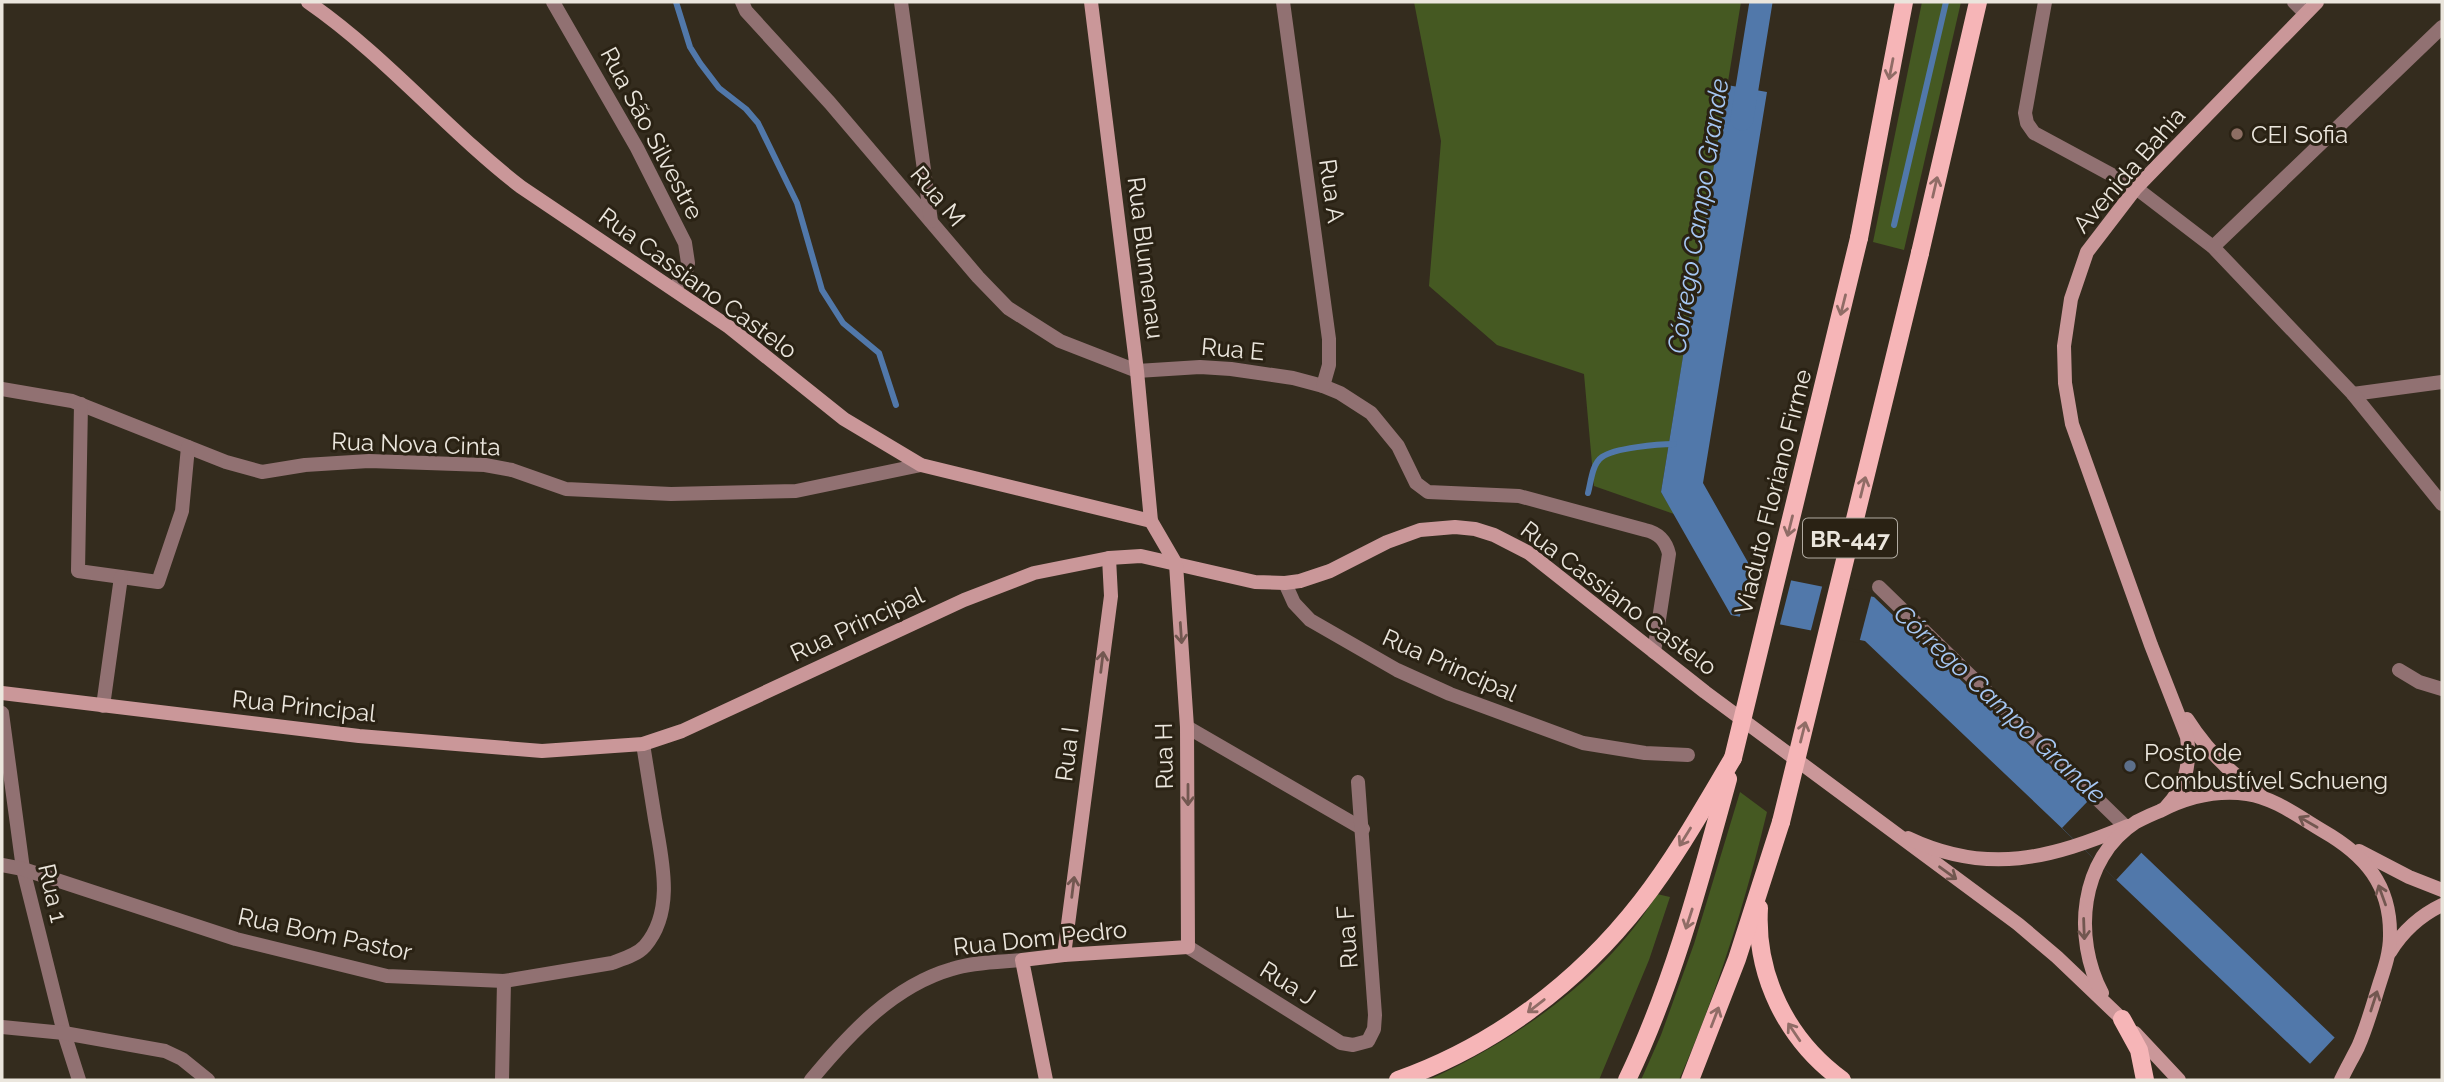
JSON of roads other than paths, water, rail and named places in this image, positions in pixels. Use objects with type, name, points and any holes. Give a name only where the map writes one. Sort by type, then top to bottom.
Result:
[{"type":"main road","name":"Viaduto Floriano Firme","points":[[1398,1080],[1447,1060],[1503,1029],[1561,985],[1591,958],[1619,929],[1664,870],[1724,780],[1734,758],[1859,238],[1904,2]]},
{"type":"main road","name":"BR-447","points":[[1690,1080],[1737,959],[1781,822],[1920,253],[1978,2]]},
{"type":"main road","points":[[1627,1080],[1658,1007],[1682,940],[1724,780]]},
{"type":"main road","points":[[1767,864],[1759,911],[1762,960],[1769,983],[1778,1005],[1801,1043],[1814,1058],[1842,1080]]},
{"type":"main road","points":[[2122,1019],[2139,1050],[2145,1080]]},
{"type":"street","name":"Rua Cassiano Castelo","points":[[308,2],[331,18],[404,81],[494,166],[729,327],[844,419],[921,465],[1151,521]]},
{"type":"street","name":"Rua São Silvestre","points":[[553,2],[637,148],[685,243],[688,263],[685,276],[674,288]]},
{"type":"street","name":"Rua M","points":[[742,2],[746,11],[830,103],[931,223],[1008,308],[1060,341],[1137,371]]},
{"type":"street","points":[[901,2],[931,223]]},
{"type":"street","name":"Rua Blumenau","points":[[1091,2],[1137,371],[1151,521]]},
{"type":"street","name":"Rua A","points":[[1283,2],[1329,339],[1329,365],[1323,386]]},
{"type":"street","points":[[2045,2],[2025,113],[2027,123],[2034,132],[2136,188],[2213,247],[2353,394],[2442,504]]},
{"type":"street","points":[[2294,2],[2305,13]]},
{"type":"street","name":"Avenida Bahia","points":[[2267,799],[2231,772],[2212,753],[2180,710],[2169,686],[2151,645],[2072,424],[2065,383],[2064,346],[2071,299],[2087,252],[2136,188],[2317,2]]},
{"type":"street","points":[[2213,247],[2442,27]]},
{"type":"street","name":"Rua E","points":[[1137,371],[1200,367],[1231,369],[1293,378],[1323,386],[1340,393],[1371,413],[1398,446],[1416,483],[1428,492],[1520,496],[1659,536],[1669,554],[1654,652]]},
{"type":"street","points":[[2353,394],[2442,382]]},
{"type":"street","name":"Rua Nova Cinta","points":[[2,389],[81,404],[188,447],[262,472],[305,465],[369,461],[485,465],[512,470],[566,489],[671,494],[796,491],[921,465]]},
{"type":"street","points":[[81,404],[78,571],[158,582],[182,511],[188,447]]},
{"type":"street","points":[[1151,521],[1176,564]]},
{"type":"street","name":"Rua Cassiano Castelo","points":[[1285,583],[1330,571],[1395,539],[1420,530],[1455,527],[1475,529],[1494,535],[1529,553],[1654,652],[2018,924],[2122,1019]]},
{"type":"street","name":"Rua Principal","points":[[2,693],[359,736],[542,751],[643,744],[682,731],[1001,584],[1034,573],[1109,558],[1141,556],[1255,582],[1285,583],[1294,603],[1310,620],[1397,670],[1450,694],[1583,743],[1621,750],[1688,755]]},
{"type":"street","name":"Rua I","points":[[1064,955],[1111,596],[1109,558]]},
{"type":"street","name":"Rua H","points":[[1176,564],[1187,727],[1188,947]]},
{"type":"street","points":[[103,706],[121,577]]},
{"type":"street","points":[[1880,587],[2126,828],[2100,864],[2091,883],[2086,901],[2085,940],[2094,977],[2103,994],[2122,1019],[2179,1080]]},
{"type":"street","points":[[2399,670],[2419,682],[2442,689]]},
{"type":"street","name":"Avenida Bahia","points":[[2166,807],[2174,799],[2186,777],[2189,751],[2188,737],[2169,686]]},
{"type":"street","name":"Rua 1","points":[[2,713],[23,869],[64,1033],[79,1080]]},
{"type":"street","points":[[1187,727],[1363,828]]},
{"type":"street","name":"Rua Bom Pastor","points":[[2,865],[23,869],[236,939],[387,976],[504,981],[612,963],[644,948],[656,930],[663,904],[664,873],[643,744]]},
{"type":"street","name":"Rua F","points":[[1358,782],[1376,1014],[1374,1029],[1368,1041]]},
{"type":"street","name":"Rua Cassiano Castelo","points":[[1894,831],[1951,853],[1992,859],[2033,857],[2080,845],[2126,828],[2166,807],[2209,794],[2228,793],[2267,799]]},
{"type":"street","points":[[2267,799],[2348,846],[2409,877],[2442,890]]},
{"type":"street","points":[[2348,846],[2370,870],[2384,899],[2390,926],[2389,954]]},
{"type":"street","points":[[2340,1079],[2358,1047],[2389,954],[2396,941],[2411,925],[2442,905]]},
{"type":"street","name":"Rua Dom Pedro","points":[[811,1080],[842,1044],[877,1010],[923,979],[954,968],[1064,955],[1188,947]]},
{"type":"street","name":"Rua J","points":[[1188,947],[1341,1043],[1353,1045],[1368,1041]]},
{"type":"street","points":[[1021,960],[1046,1080]]},
{"type":"street","points":[[502,1080],[504,981]]},
{"type":"street","points":[[2,1027],[64,1033],[165,1051],[182,1059],[208,1080]]},
{"type":"street","points":[[2147,1046],[2164,1080]]},
{"type":"street","points":[[1042,1059],[1052,1080]]},
{"type":"water","points":[[1727,85],[1767,92],[1703,483],[1754,573],[1874,597],[2379,1080],[2327,1080],[1865,641],[1731,615],[1661,492]]},
{"type":"waterway","points":[[676,2],[690,47],[700,63],[719,88],[746,109],[758,123],[797,203],[822,290],[843,323],[879,353],[896,405]]},
{"type":"waterway","name":"Córrego Campo Grande","points":[[1742,119],[1761,2]]},
{"type":"waterway","points":[[1894,225],[1946,2]]},
{"type":"waterway","points":[[1588,493],[1594,469],[1602,457],[1626,449],[1674,444]]},
{"type":"place","name":"CEI Sofia","points":[[2237,134]]},
{"type":"place","name":"Posto de Combustível Schueng","points":[[2130,766]]}]
